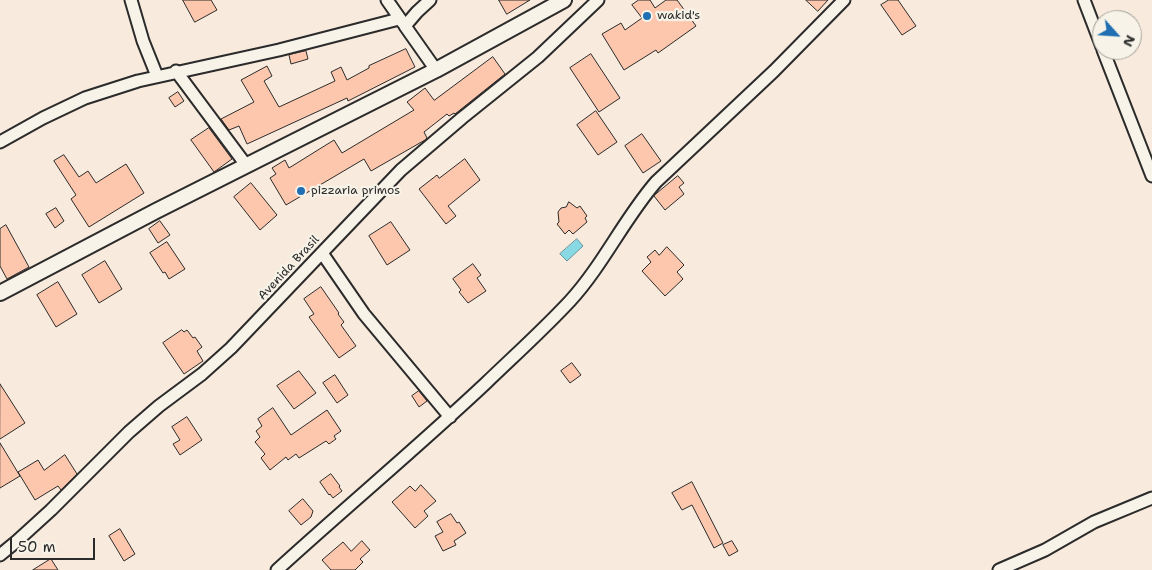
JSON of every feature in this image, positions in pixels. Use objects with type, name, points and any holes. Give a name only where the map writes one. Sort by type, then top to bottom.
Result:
[{"type":"main road","points":[[0,293],[436,70],[564,0]]},
{"type":"street","points":[[131,0],[143,41],[157,76]]},
{"type":"street","points":[[388,0],[436,70]]},
{"type":"street","points":[[417,12],[420,0]]},
{"type":"street","points":[[0,142],[43,118],[85,98],[176,71],[402,22],[430,0]]},
{"type":"street","name":"Avenida Brasil","points":[[0,555],[51,510],[129,432],[159,406],[202,374],[230,348],[401,170],[538,57],[598,0]]},
{"type":"street","points":[[278,570],[450,417],[571,300],[602,261],[639,202],[656,182],[774,71],[844,0]]},
{"type":"street","points":[[1084,0],[1092,21]]},
{"type":"street","points":[[1107,60],[1152,176]]},
{"type":"street","points":[[176,71],[246,166]]},
{"type":"street","points":[[322,253],[364,314],[450,417]]},
{"type":"street","points":[[999,570],[1046,550],[1094,522],[1152,498]]},
{"type":"water","points":[[577,239],[583,246],[567,261],[560,254]]},
{"type":"building","points":[[183,0],[211,0],[217,10],[195,22]]},
{"type":"building","points":[[499,0],[530,0],[507,14]]},
{"type":"building","points":[[639,0],[650,0],[655,8],[666,0],[677,0],[696,26],[658,53],[656,50],[624,70],[602,34],[621,23],[625,30],[642,18],[632,5]]},
{"type":"building","points":[[806,0],[828,0],[818,11]]},
{"type":"building","points":[[889,0],[898,0],[916,26],[902,35],[881,5]]},
{"type":"building","points":[[406,49],[415,67],[348,101],[347,98],[247,144],[239,126],[229,130],[221,119],[254,102],[241,80],[267,66],[272,76],[264,81],[279,107],[335,81],[331,72],[341,67],[347,80],[369,68],[369,66]]},
{"type":"building","points":[[306,51],[308,59],[291,64],[289,55]]},
{"type":"building","points":[[591,54],[620,98],[599,112],[570,68]]},
{"type":"building","points":[[493,57],[505,74],[455,114],[449,116],[447,114],[424,132],[427,138],[425,140],[371,171],[364,159],[286,205],[270,178],[276,174],[272,168],[285,160],[289,168],[334,140],[342,153],[414,110],[407,102],[425,88],[434,100]]},
{"type":"building","points":[[178,92],[184,101],[175,107],[169,98]]},
{"type":"building","points":[[596,111],[617,142],[598,155],[577,125]]},
{"type":"building","points":[[209,128],[232,159],[214,172],[191,140]]},
{"type":"building","points":[[642,134],[661,161],[643,173],[625,146]]},
{"type":"building","points":[[64,155],[79,177],[88,171],[96,183],[126,164],[144,193],[89,227],[71,199],[76,195],[54,161]]},
{"type":"building","points":[[465,159],[480,180],[448,206],[456,216],[446,224],[419,189],[437,175],[439,178]]},
{"type":"building","points":[[678,176],[684,183],[679,187],[684,194],[665,210],[654,196]]},
{"type":"building","points":[[251,183],[277,215],[260,230],[234,197]]},
{"type":"building","points":[[569,202],[577,208],[580,206],[587,216],[585,218],[587,222],[573,234],[569,230],[565,234],[557,224],[559,222],[558,212],[561,208],[566,207]]},
{"type":"building","points":[[56,208],[64,221],[55,228],[46,214]]},
{"type":"building","points":[[160,221],[170,235],[158,243],[149,229]]},
{"type":"building","points":[[391,222],[410,250],[387,265],[369,236]]},
{"type":"building","points":[[6,225],[29,267],[7,279],[0,266],[0,229]]},
{"type":"building","points":[[167,242],[185,269],[169,279],[150,253]]},
{"type":"building","points":[[667,247],[684,265],[677,272],[683,279],[665,296],[642,271],[651,262],[647,257],[655,250],[659,255]]},
{"type":"building","points":[[105,261],[122,289],[99,303],[82,275]]},
{"type":"building","points":[[473,264],[481,275],[477,278],[486,291],[468,303],[459,292],[461,290],[453,279]]},
{"type":"building","points":[[58,282],[77,314],[56,327],[37,295]]},
{"type":"building","points":[[321,287],[339,313],[344,322],[341,325],[356,346],[339,358],[309,317],[314,314],[304,299]]},
{"type":"building","points":[[182,330],[184,332],[187,330],[202,347],[197,351],[203,361],[184,374],[163,343]]},
{"type":"building","points":[[572,363],[581,375],[570,383],[561,371]]},
{"type":"building","points":[[299,371],[316,393],[294,409],[277,386]]},
{"type":"building","points":[[335,375],[348,395],[337,403],[323,383]]},
{"type":"building","points":[[0,384],[25,423],[0,439]]},
{"type":"building","points":[[419,391],[427,401],[419,407],[412,396]]},
{"type":"building","points":[[273,408],[291,435],[327,410],[341,431],[334,436],[336,439],[329,444],[326,441],[299,458],[296,454],[288,460],[286,457],[270,470],[261,458],[265,454],[255,442],[260,437],[256,431],[262,426],[258,419]]},
{"type":"building","points":[[187,417],[202,440],[180,455],[173,444],[180,440],[172,427]]},
{"type":"building","points":[[0,443],[20,476],[0,488]]},
{"type":"building","points":[[65,455],[77,474],[61,490],[58,486],[35,500],[18,472],[38,460],[44,470]]},
{"type":"building","points":[[331,474],[342,491],[333,498],[320,482]]},
{"type":"building","points":[[692,482],[723,543],[714,548],[692,505],[682,510],[672,493]]},
{"type":"building","points":[[421,485],[436,501],[424,511],[428,516],[415,528],[392,502],[410,486],[415,491]]},
{"type":"building","points":[[303,499],[313,511],[311,517],[301,525],[289,511]]},
{"type":"building","points":[[451,514],[466,533],[454,541],[456,545],[443,551],[435,536],[443,532],[437,522]]},
{"type":"building","points":[[120,529],[135,554],[124,561],[109,536]]},
{"type":"building","points":[[362,541],[370,550],[360,559],[363,562],[355,570],[331,570],[322,560],[343,542],[351,551]]},
{"type":"building","points":[[732,541],[738,551],[729,556],[723,545]]},
{"type":"building","points":[[51,559],[58,570],[33,570]]},
{"type":"place","name":"wakid's","points":[[647,16]]},
{"type":"place","name":"pizzaria primos","points":[[301,191]]}]
